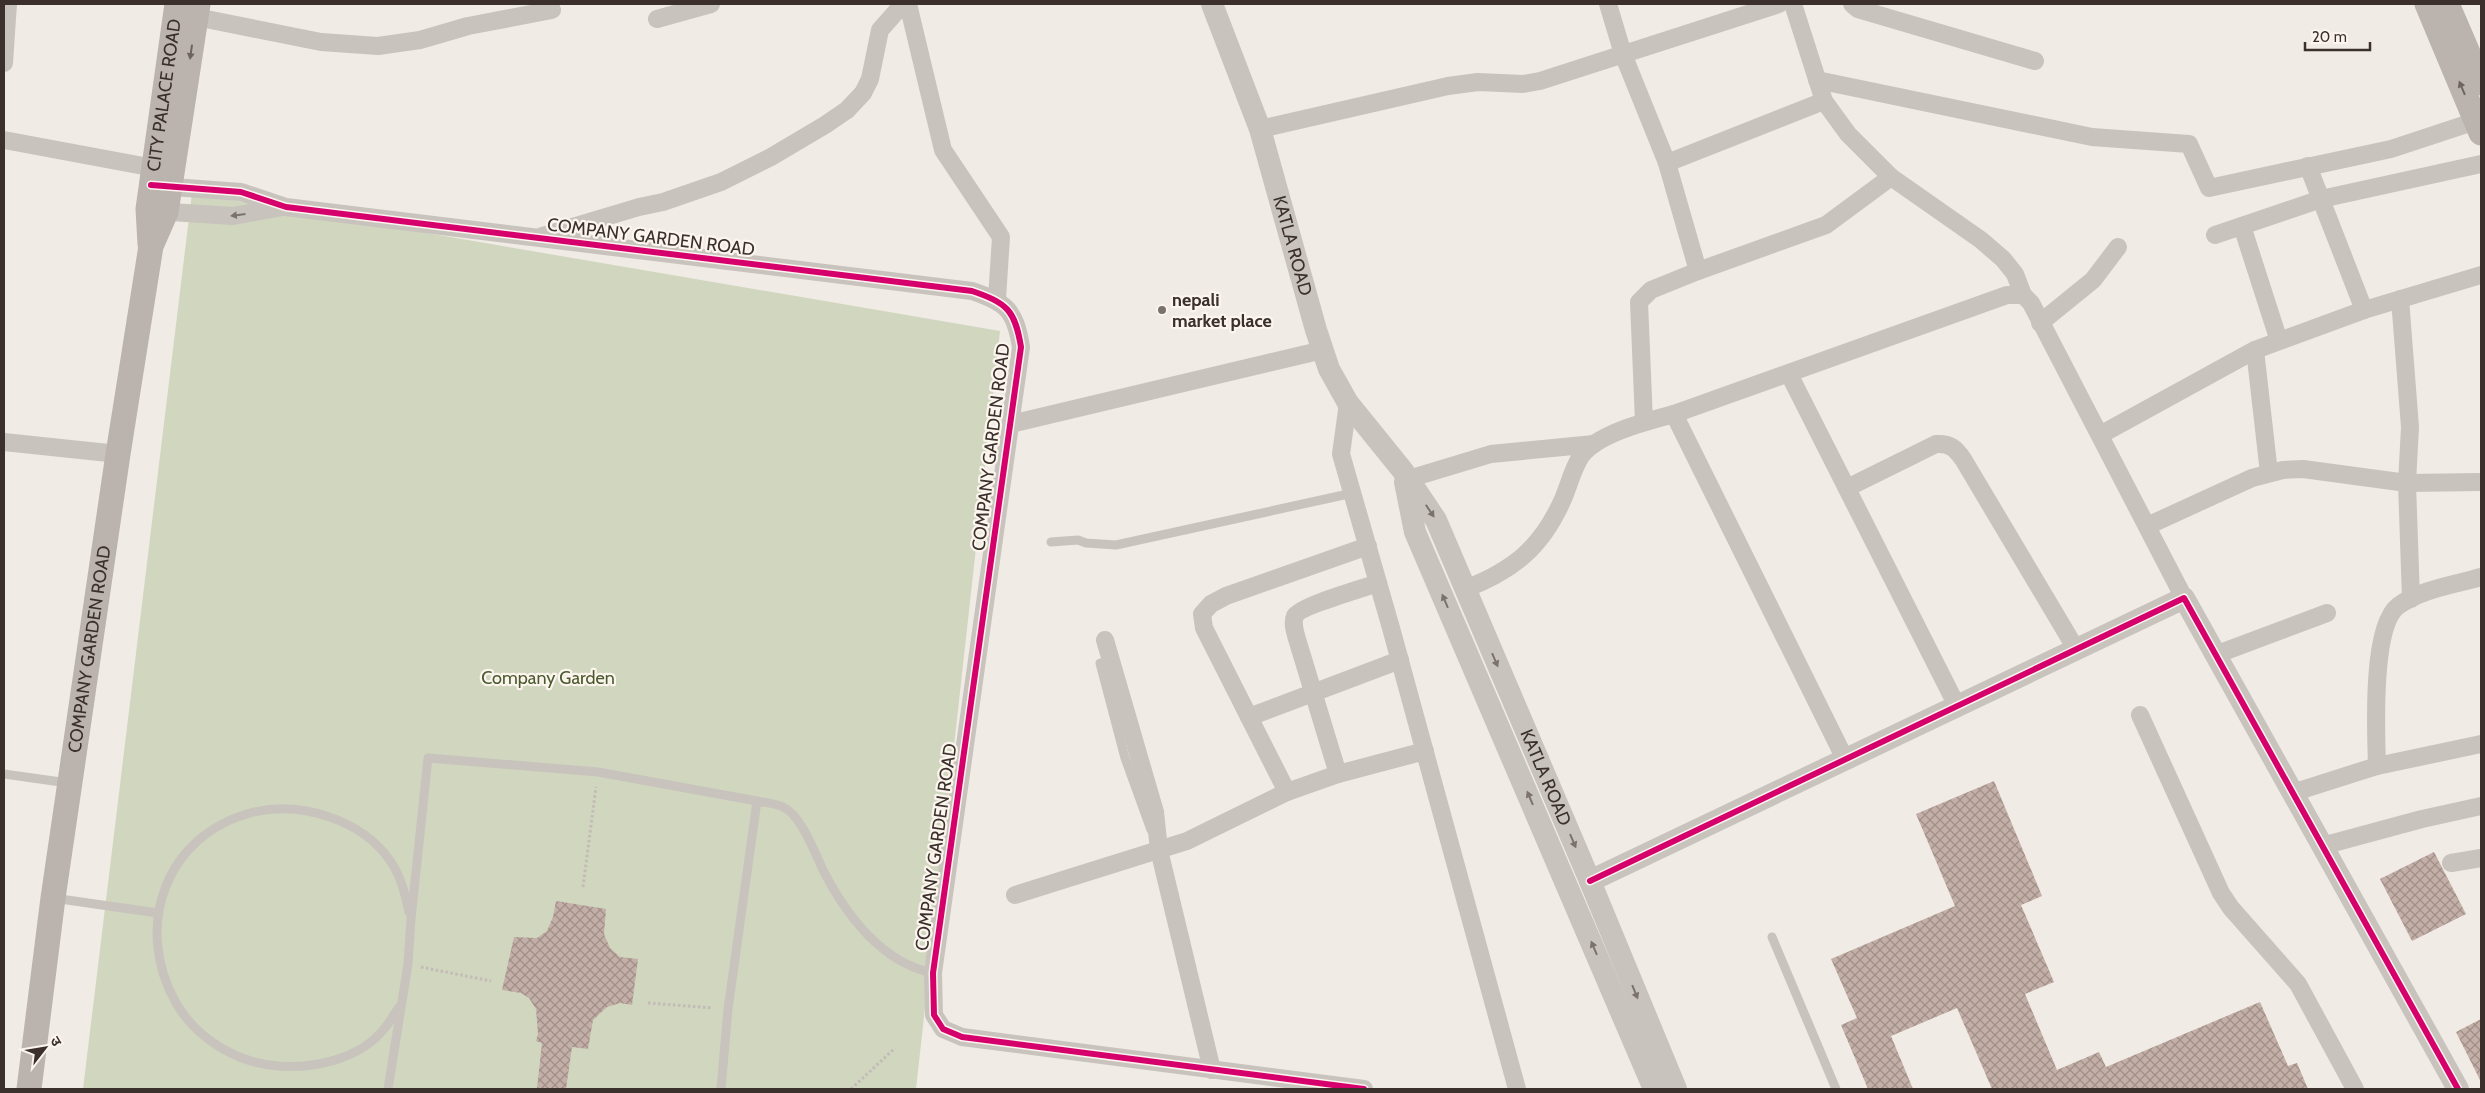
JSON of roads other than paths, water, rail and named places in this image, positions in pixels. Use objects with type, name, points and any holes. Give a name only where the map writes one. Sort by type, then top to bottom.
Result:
[{"type":"main road","points":[[2427,4],[2479,127]]},
{"type":"main road","points":[[2447,4],[2481,84]]},
{"type":"main road","name":"CITY PALACE ROAD","points":[[161,178],[190,8]]},
{"type":"main road","name":"COMPANY GARDEN ROAD","points":[[29,1089],[69,783],[161,178]]},
{"type":"street","points":[[4,63],[8,4]]},
{"type":"street","points":[[657,19],[711,4]]},
{"type":"street","points":[[535,238],[704,188],[771,157],[825,125],[847,110],[863,94],[870,80],[880,30],[903,4]]},
{"type":"street","points":[[908,4],[943,150],[1001,237],[997,299]]},
{"type":"street","name":"KATLA ROAD","points":[[1212,4],[1260,129],[1329,369],[1348,403],[1436,520],[1480,623],[1588,897],[1669,1089]]},
{"type":"street","points":[[1608,4],[1623,54],[1667,163],[1698,271]]},
{"type":"street","points":[[1260,129],[1448,86],[1478,82],[1523,84],[1540,81],[1778,4]]},
{"type":"street","points":[[1793,4],[1824,101],[1848,134],[1890,177],[1981,240],[2003,259],[2015,274],[2023,295],[2030,303],[2184,598],[2458,1089]]},
{"type":"street","points":[[1852,4],[1858,9],[2035,61]]},
{"type":"street","points":[[190,8],[304,39],[378,46],[420,40],[468,26],[552,10]]},
{"type":"street","points":[[1817,80],[2092,136],[2190,144],[2209,188],[2392,149],[2479,127]]},
{"type":"street","points":[[1667,163],[1824,101]]},
{"type":"street","points":[[4,140],[161,178]]},
{"type":"street","points":[[2215,235],[2321,199],[2481,164]]},
{"type":"street","points":[[2308,166],[2364,310]]},
{"type":"street","points":[[1644,422],[1639,302],[1651,290],[1826,225],[1890,177]]},
{"type":"street","name":"COMPANY GARDEN ROAD","points":[[161,178],[242,192],[286,207],[972,291],[997,299],[1011,311],[1018,328],[1021,348],[934,974],[934,1015],[943,1030],[962,1037],[1364,1089]]},
{"type":"street","name":"COMPANY GARDEN ROAD","points":[[157,211],[233,216],[286,207]]},
{"type":"street","points":[[2242,226],[2279,341]]},
{"type":"street","points":[[2040,322],[2093,280],[2118,247]]},
{"type":"street","points":[[2100,435],[2255,350],[2364,310],[2481,275]]},
{"type":"street","points":[[1405,477],[1491,454],[1594,444],[1644,422],[1674,414],[1789,374],[2007,295],[2023,295]]},
{"type":"street","points":[[2400,299],[2410,420],[2407,483],[2410,600]]},
{"type":"street","points":[[1011,424],[1322,350]]},
{"type":"street","points":[[2255,350],[2269,473]]},
{"type":"street","points":[[1789,374],[1957,706]]},
{"type":"street","points":[[1348,403],[1341,454],[1400,660],[1516,1089]]},
{"type":"street","points":[[1674,414],[1845,759]]},
{"type":"street","points":[[4,442],[118,454]]},
{"type":"street","points":[[1847,488],[1936,444],[1947,443],[1955,448],[1963,458],[2076,649]]},
{"type":"street","points":[[1466,589],[1489,580],[1509,567],[1540,541],[1553,521],[1581,456],[1594,444]]},
{"type":"street","points":[[2147,526],[2238,484],[2269,473],[2303,469],[2407,483],[2481,482]]},
{"type":"street","name":"KATLA ROAD","points":[[1405,477],[1415,532],[1458,631],[1588,897]]},
{"type":"street","points":[[1287,792],[1204,628],[1202,614],[1211,604],[1226,596],[1368,546]]},
{"type":"street","points":[[2378,766],[2375,723],[2382,639],[2389,615],[2398,606],[2428,591],[2481,577]]},
{"type":"street","points":[[1338,774],[1294,626],[1295,616],[1312,605],[1378,583]]},
{"type":"street","points":[[1588,897],[1845,759],[2184,598]]},
{"type":"street","points":[[2215,654],[2327,613]]},
{"type":"street","points":[[1458,631],[1480,623]]},
{"type":"street","points":[[1105,640],[1155,812],[1159,850],[1212,1070]]},
{"type":"street","points":[[1249,717],[1400,660]]},
{"type":"street","points":[[2140,715],[2222,893],[2231,908],[2298,984],[2355,1089]]},
{"type":"street","points":[[2292,793],[2378,766],[2481,744]]},
{"type":"street","points":[[1016,896],[1187,841],[1287,792],[1338,774],[1425,751]]},
{"type":"street","points":[[2322,846],[2422,819],[2481,806]]},
{"type":"street","points":[[2451,863],[2481,858]]},
{"type":"lane","points":[[1051,542],[1078,540],[1086,543],[1116,545],[1353,493]]},
{"type":"lane","points":[[1100,663],[1125,758],[1159,850]]},
{"type":"lane","points":[[388,1089],[400,1004],[408,964],[410,919],[428,758],[598,772],[784,807],[806,834],[846,910],[876,942],[915,970],[934,974]]},
{"type":"lane","points":[[4,774],[69,783]]},
{"type":"lane","points":[[721,1089],[728,1009],[756,801]]},
{"type":"lane","points":[[400,1004],[384,1030],[358,1050],[328,1062],[296,1068],[263,1065],[232,1055],[205,1037],[182,1014],[166,985],[157,954],[158,913],[163,889],[179,863],[199,840],[225,823],[254,812],[284,809],[315,812],[344,822],[370,839],[391,862],[404,887],[410,919]]},
{"type":"lane","points":[[53,898],[158,913]]},
{"type":"lane","points":[[1772,937],[1836,1089]]},
{"type":"place","name":"nepali market place","points":[[1162,310]]},
{"type":"park label","name":"Company Garden","points":[[548,678]]}]
